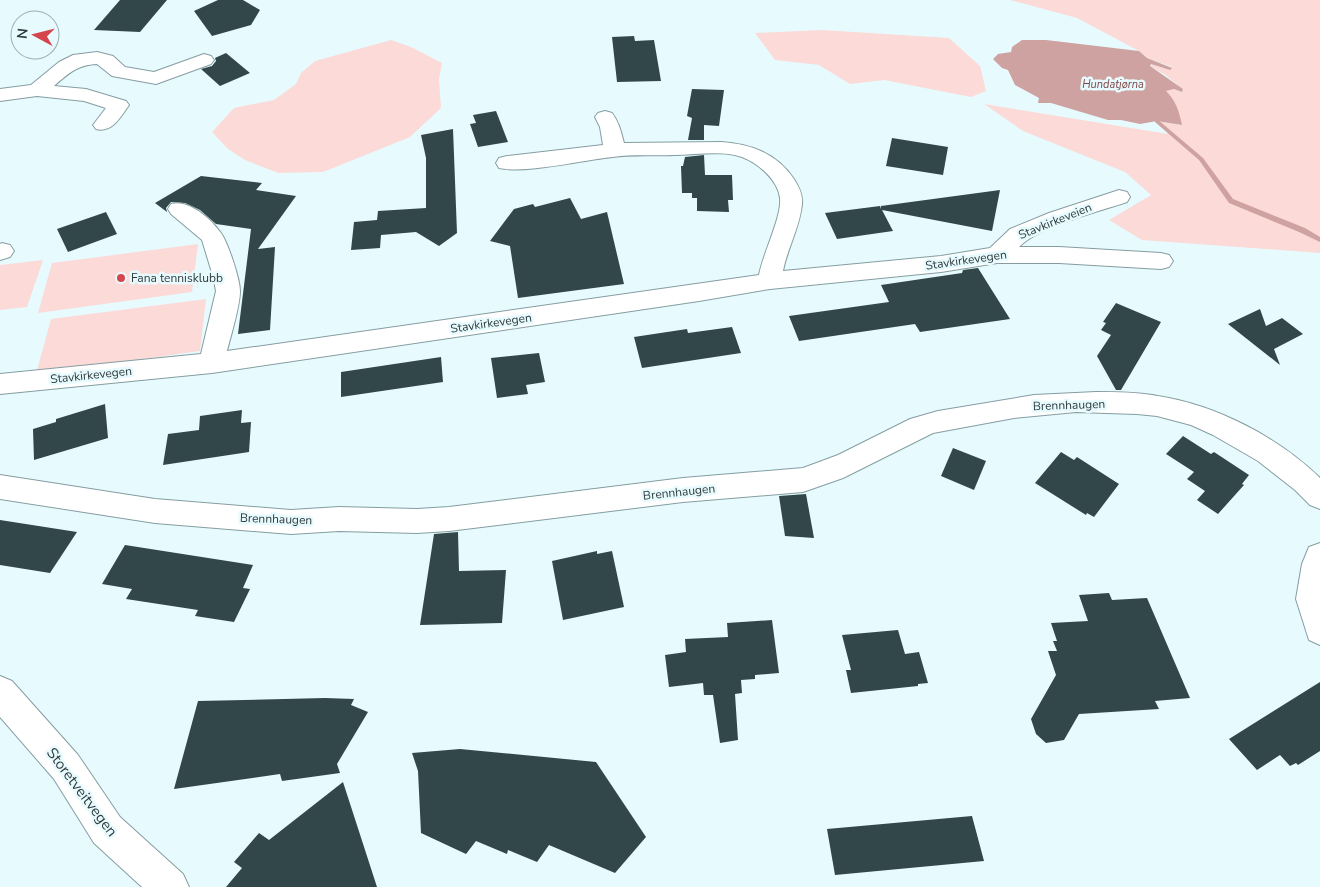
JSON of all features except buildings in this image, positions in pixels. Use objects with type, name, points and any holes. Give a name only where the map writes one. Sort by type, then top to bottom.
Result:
[{"type":"street","points":[[37,90],[66,66],[80,59],[96,58],[106,60],[119,72],[156,78],[204,60]]},
{"type":"street","points":[[0,95],[37,90],[86,95],[119,105],[103,125]]},
{"type":"street","points":[[605,117],[610,127],[615,150]]},
{"type":"street","points":[[507,163],[520,163],[615,150],[721,148],[739,150],[759,156],[776,171],[787,185],[791,198],[789,214],[772,265],[770,281]]},
{"type":"street","name":"Stavkirkeveien","points":[[997,255],[1018,234],[1057,218],[1119,197]]},
{"type":"street","points":[[179,209],[214,238],[225,276],[228,291],[212,363]]},
{"type":"street","name":"Stavkirkevegen","points":[[0,384],[212,363],[699,293],[770,281],[941,264],[997,255],[1059,255],[1161,261]]},
{"type":"street","name":"Brennhaugen","points":[[0,487],[155,511],[291,522],[339,519],[449,519],[683,490],[815,478],[920,427],[946,419],[1039,404],[1095,402],[1159,406],[1202,418],[1277,459],[1306,481],[1320,497]]},
{"type":"street","points":[[1320,556],[1316,564],[1311,599],[1320,630]]},
{"type":"street","name":"Storetveitvegen","points":[[0,692],[66,767],[107,830],[170,887]]},
{"type":"shaded area","points":[[1010,0],[1320,0],[1320,253],[1142,240],[1109,220],[1151,195],[1125,172],[1023,131],[984,104],[1168,134],[1157,121],[1181,125],[1165,91],[1174,89],[1182,92],[1183,89],[1150,66],[1151,64],[1163,68],[1172,67],[1147,58],[1139,51],[1077,18]]},
{"type":"shaded area","points":[[822,30],[949,38],[980,66],[986,91],[971,97],[884,80],[850,84],[819,65],[775,60],[755,33]]},
{"type":"shaded area","points":[[391,40],[411,47],[442,63],[439,79],[441,108],[410,137],[323,172],[278,173],[245,160],[228,149],[212,132],[234,108],[274,100],[296,84],[301,73],[315,61]]},
{"type":"shaded area","name":"Fana tennisklubb","points":[[198,244],[192,292],[38,313],[52,263]]},
{"type":"shaded area","points":[[43,260],[27,307],[0,310],[0,265]]},
{"type":"shaded area","points":[[206,299],[200,351],[36,374],[51,319]]},
{"type":"water","name":"Hundatjørna","points":[[1022,40],[1046,40],[1139,51],[1147,58],[1172,68],[1170,70],[1151,64],[1150,66],[1183,89],[1182,92],[1174,89],[1166,91],[1177,106],[1182,125],[1157,121],[1140,124],[1121,120],[1108,120],[1051,103],[1038,103],[1039,98],[1015,85],[1008,70],[1002,68],[993,59],[998,54],[1011,52],[1012,47]]},
{"type":"waterway","points":[[1157,121],[1201,159],[1231,201],[1302,230],[1320,240]]},
{"type":"place","name":"Fana tennisklubb","points":[[121,278]]}]
